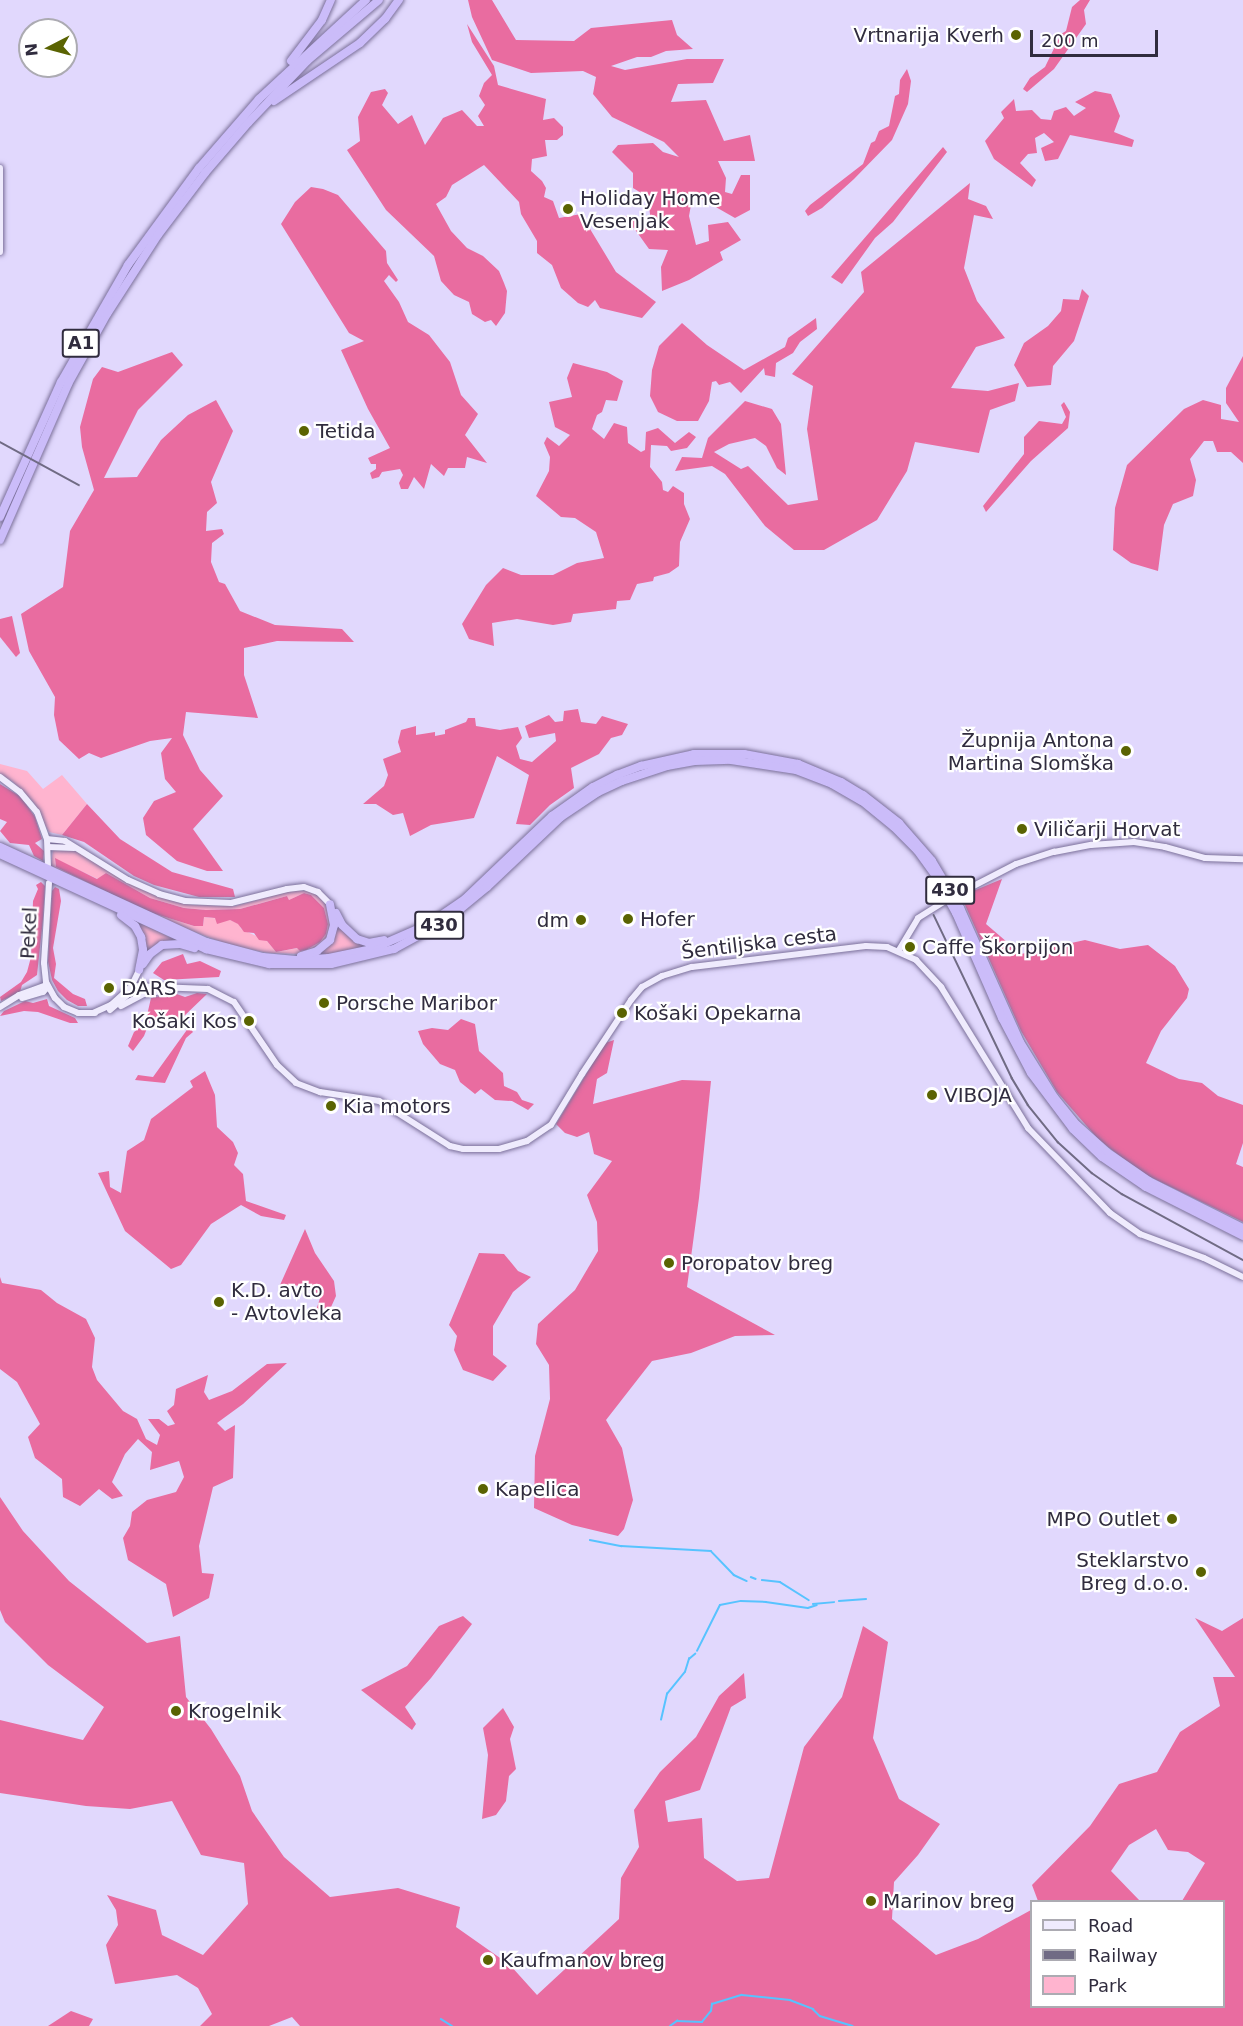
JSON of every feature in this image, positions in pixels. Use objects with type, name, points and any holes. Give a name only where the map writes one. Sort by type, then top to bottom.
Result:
[{"type":"highway","points":[[259,99],[262,91],[309,40],[331,0]]},
{"type":"highway","name":"A1","points":[[0,517],[61,382],[128,265],[199,168],[259,99],[366,0]]},
{"type":"highway","name":"A1","points":[[0,540],[68,384],[107,314],[158,235],[205,173],[248,123],[307,61],[379,0]]},
{"type":"highway","points":[[248,123],[296,84],[360,43],[385,19],[399,0]]},
{"type":"highway","name":"430","points":[[0,847],[207,942],[263,957],[314,959],[353,954],[415,932],[465,899],[552,816],[593,787],[617,775],[641,766],[694,754],[744,754],[776,759],[841,782],[863,795],[899,823],[932,861],[960,908],[1020,1042],[1054,1097],[1077,1125],[1107,1152],[1149,1181],[1243,1228]]},
{"type":"highway","name":"430","points":[[0,854],[206,949],[268,964],[301,966],[354,960],[394,949],[447,921],[487,887],[536,838],[561,817],[597,792],[643,772],[695,761],[760,762],[796,770],[832,784],[862,801],[894,827],[934,873],[972,946],[1015,1045],[1048,1100],[1073,1129],[1102,1157],[1146,1187],[1243,1236]]},
{"type":"highway","points":[[330,904],[348,933],[363,942],[375,943],[415,932]]},
{"type":"highway","points":[[263,957],[309,954],[323,947],[330,940],[334,925],[330,904]]},
{"type":"highway","points":[[109,905],[131,922],[139,932],[143,950],[139,970]]},
{"type":"highway","points":[[139,970],[150,954],[162,945],[180,944],[206,949]]},
{"type":"street","points":[[0,168],[0,252]]},
{"type":"street","points":[[0,777],[29,801],[41,822],[47,839],[48,865]]},
{"type":"street","points":[[47,839],[65,841],[135,884],[185,902],[231,903],[286,889],[304,887],[318,892],[330,904]]},
{"type":"street","points":[[958,894],[1016,864],[1054,852],[1091,844],[1149,844],[1205,858],[1243,859]]},
{"type":"street","points":[[48,847],[80,849]]},
{"type":"street","name":"Pekel","points":[[48,986],[44,963],[49,883]]},
{"type":"street","points":[[899,950],[918,918],[945,901]]},
{"type":"street","name":"Šentiljska cesta","points":[[132,986],[208,989],[234,1002],[278,1065],[304,1087],[378,1101],[437,1140],[463,1149],[480,1150],[517,1145],[533,1138],[551,1125],[637,992],[668,972],[692,967],[866,946],[899,950],[916,960],[941,987],[971,1033],[1010,1101],[1039,1142],[1110,1213],[1140,1234],[1204,1258],[1243,1277]]},
{"type":"street","points":[[32,995],[46,997],[78,1013],[107,1011],[122,1001],[139,970]]},
{"type":"street","points":[[7,1003],[44,992],[48,986]]},
{"type":"street","points":[[0,1007],[48,986]]},
{"type":"street","points":[[48,986],[61,1005]]},
{"type":"street","points":[[132,986],[144,994]]},
{"type":"street","points":[[93,1013],[111,1005],[132,986]]},
{"type":"street","name":"Šentiljska cesta","points":[[107,1011],[117,1010],[144,994],[170,989]]},
{"type":"green space","points":[[0,764],[27,771],[43,789],[62,775],[87,804],[62,835],[49,832],[34,803],[12,781],[0,775]]},
{"type":"green space","points":[[53,850],[75,850],[154,895],[193,905],[235,906],[293,890],[310,891],[318,895],[330,910],[330,933],[322,946],[301,954],[269,953],[229,945],[151,915],[61,873],[51,866]],"holes":[[[55,859],[98,879],[106,873],[150,898],[184,908],[206,910],[240,909],[287,896],[289,900],[304,893],[311,895],[324,908],[328,924],[326,934],[320,942],[306,950],[300,951],[298,948],[276,952],[267,941],[241,929],[239,924],[230,920],[204,917],[203,926],[194,926],[146,911],[56,867]]]},
{"type":"green space","points":[[132,920],[151,928],[179,942],[145,958]]},
{"type":"green space","points":[[338,922],[373,946],[311,957],[317,954]]},
{"type":"shaded area","points":[[468,0],[492,0],[516,40],[574,41],[591,28],[672,20],[677,35],[693,49],[666,51],[651,57],[637,57],[611,66],[625,70],[687,59],[724,59],[713,83],[678,84],[671,102],[706,100],[724,141],[750,135],[755,161],[718,161],[726,178],[725,192],[732,194],[741,175],[750,175],[750,210],[735,218],[693,194],[689,216],[696,245],[709,241],[708,225],[728,222],[741,240],[720,252],[723,260],[689,280],[662,291],[661,267],[668,250],[649,249],[634,228],[620,222],[621,215],[651,223],[648,197],[633,188],[633,173],[612,152],[618,145],[653,143],[663,152],[679,157],[664,142],[612,117],[593,94],[596,77],[583,71],[531,73],[492,60],[472,17]]},
{"type":"shaded area","points":[[1080,0],[1090,0],[1084,10],[1086,24],[1054,69],[1027,92],[1023,89],[1030,78],[1045,67],[1061,34],[1066,31],[1072,7]]},
{"type":"shaded area","points":[[467,24],[494,66],[498,85],[546,99],[543,120],[554,118],[563,127],[563,135],[557,140],[545,140],[547,156],[532,159],[531,171],[542,181],[546,188],[544,197],[553,201],[559,218],[581,214],[616,272],[656,302],[642,318],[600,308],[595,300],[588,307],[578,303],[561,288],[552,265],[537,253],[537,241],[521,214],[519,202],[484,165],[452,185],[446,197],[436,204],[451,231],[467,248],[483,256],[499,271],[504,283],[507,291],[505,313],[496,326],[491,320],[485,322],[472,314],[469,302],[454,295],[441,281],[434,256],[386,210],[347,150],[360,141],[358,117],[371,92],[385,89],[388,93],[382,105],[398,124],[412,115],[425,145],[443,118],[462,110],[477,126],[484,126],[478,116],[485,105],[479,96],[484,83],[492,75],[472,42]]},
{"type":"shaded area","points":[[907,69],[911,81],[908,104],[892,140],[822,208],[808,216],[805,211],[810,205],[863,164],[871,143],[875,141],[879,131],[889,126],[895,96],[899,94],[900,80]]},
{"type":"shaded area","points":[[1095,91],[1111,94],[1120,116],[1114,132],[1134,140],[1132,147],[1070,135],[1058,159],[1045,161],[1041,148],[1054,142],[1044,133],[1035,138],[1037,153],[1028,154],[1020,163],[1036,180],[1032,187],[994,159],[985,141],[1004,118],[1001,112],[1014,99],[1016,111],[1032,110],[1041,119],[1051,120],[1054,111],[1066,107],[1074,116],[1086,108],[1075,102]]},
{"type":"shaded area","points":[[943,147],[947,152],[893,222],[875,238],[842,284],[831,277]]},
{"type":"shaded area","points":[[970,183],[968,199],[986,206],[993,219],[974,215],[964,268],[977,301],[1005,338],[976,347],[951,388],[988,391],[1019,383],[1015,401],[990,410],[979,453],[915,442],[907,471],[877,520],[824,550],[794,550],[765,526],[725,474],[712,466],[675,471],[682,457],[702,458],[708,438],[745,401],[772,409],[781,424],[786,475],[777,468],[766,446],[755,438],[729,444],[714,452],[741,469],[748,466],[788,505],[818,500],[807,429],[813,386],[792,374],[864,292],[861,272]]},
{"type":"shaded area","points":[[311,187],[338,195],[386,251],[387,263],[398,280],[396,282],[389,275],[384,281],[399,302],[408,322],[429,335],[450,362],[461,395],[478,414],[465,435],[487,463],[467,457],[465,468],[448,468],[444,476],[431,464],[424,489],[414,477],[408,489],[401,489],[399,483],[403,475],[400,469],[382,472],[379,477],[372,479],[370,473],[376,469],[376,464],[371,464],[368,458],[390,448],[368,409],[341,350],[364,341],[349,333],[281,224],[295,202]]},
{"type":"shaded area","points":[[1082,289],[1089,296],[1074,341],[1053,366],[1051,385],[1027,387],[1014,365],[1024,343],[1048,326],[1061,311],[1063,299],[1079,300]]},
{"type":"shaded area","points":[[816,318],[817,329],[800,342],[793,353],[776,363],[775,377],[765,375],[764,368],[741,393],[730,382],[719,385],[716,381],[712,382],[709,401],[698,421],[677,421],[658,412],[650,396],[652,370],[659,346],[682,323],[707,345],[744,370],[785,347],[788,338]]},
{"type":"shaded area","points":[[172,352],[183,365],[138,410],[104,478],[137,477],[161,440],[188,415],[216,400],[233,431],[211,482],[217,503],[207,512],[206,531],[222,529],[224,534],[212,543],[211,562],[219,582],[225,584],[240,611],[275,625],[342,629],[354,642],[277,641],[244,648],[244,675],[258,718],[186,712],[183,735],[200,770],[223,796],[193,829],[223,871],[207,871],[177,861],[146,835],[143,818],[154,801],[176,792],[165,779],[161,753],[172,738],[150,741],[101,758],[89,753],[79,759],[59,740],[54,715],[55,697],[29,651],[21,614],[63,587],[70,531],[94,490],[82,447],[80,427],[93,379],[102,367],[118,372]]},
{"type":"shaded area","points":[[1243,356],[1243,463],[1231,452],[1217,452],[1213,441],[1204,441],[1190,459],[1196,480],[1193,496],[1173,504],[1164,525],[1158,571],[1131,563],[1113,550],[1115,508],[1127,465],[1184,409],[1203,400],[1221,405],[1221,419],[1239,422],[1226,403],[1226,388]]},
{"type":"shaded area","points":[[573,363],[607,372],[623,381],[617,401],[606,400],[592,429],[604,439],[614,423],[627,427],[628,443],[641,452],[645,450],[646,432],[658,428],[675,443],[689,432],[696,437],[687,448],[671,451],[667,446],[651,445],[650,467],[662,482],[663,490],[668,492],[673,486],[684,493],[684,504],[690,519],[680,542],[679,566],[669,573],[654,577],[653,581],[637,584],[630,600],[617,601],[616,609],[573,614],[571,622],[553,625],[517,619],[492,623],[494,646],[469,639],[462,624],[486,585],[503,568],[521,575],[553,575],[577,563],[604,558],[596,532],[575,518],[561,517],[536,496],[549,471],[550,457],[544,443],[547,437],[559,446],[570,435],[555,427],[549,402],[572,397],[567,378]]},
{"type":"shaded area","points":[[1064,402],[1070,412],[1068,428],[1031,461],[986,512],[983,506],[1024,454],[1024,437],[1039,421],[1062,424],[1066,417],[1061,405]]},
{"type":"shaded area","points":[[12,616],[20,653],[16,657],[0,637],[0,619]]},
{"type":"shaded area","points":[[578,709],[581,722],[596,724],[602,716],[628,724],[622,735],[611,738],[599,754],[571,768],[574,788],[550,805],[530,825],[516,824],[529,775],[497,756],[474,818],[431,825],[410,836],[403,813],[393,815],[376,804],[363,804],[384,786],[388,775],[383,759],[401,752],[398,742],[401,730],[416,726],[416,735],[435,732],[435,736],[445,734],[445,730],[466,722],[468,718],[475,718],[476,726],[500,730],[518,727],[522,738],[516,746],[520,759],[532,762],[556,741],[555,733],[529,738],[525,726],[549,715],[555,722],[563,721],[564,711]]},
{"type":"shaded area","points":[[0,784],[21,797],[35,817],[42,839],[35,843],[44,851],[43,861],[34,856],[29,845],[10,843],[0,831],[7,822],[0,819]]},
{"type":"shaded area","points":[[87,804],[120,839],[172,872],[233,889],[235,897],[199,897],[154,885],[134,876],[84,842],[62,835]]},
{"type":"shaded area","points":[[55,858],[97,879],[106,873],[150,898],[184,908],[240,909],[287,896],[289,900],[304,893],[311,895],[324,908],[328,924],[326,934],[320,942],[306,950],[300,951],[297,948],[276,952],[267,941],[259,940],[254,933],[244,932],[238,924],[230,920],[217,924],[215,918],[204,917],[203,926],[194,926],[146,911],[56,867]]},
{"type":"shaded area","points":[[1002,879],[986,924],[1021,954],[1085,940],[1120,949],[1148,945],[1175,966],[1189,989],[1187,998],[1161,1031],[1146,1063],[1179,1079],[1202,1083],[1218,1096],[1243,1105],[1243,1143],[1236,1164],[1243,1167],[1243,1222],[1140,1172],[1098,1139],[1057,1092],[1021,1031],[961,896]]},
{"type":"shaded area","points":[[41,882],[45,886],[37,975],[22,985],[20,992],[1,1001],[0,997],[21,982],[27,972],[31,957],[33,901],[38,889],[36,885]]},
{"type":"shaded area","points":[[55,887],[59,889],[61,901],[53,948],[56,964],[54,978],[73,994],[85,999],[87,1006],[78,1006],[67,1000],[52,980],[48,961],[52,891]]},
{"type":"shaded area","points":[[183,954],[187,964],[200,961],[221,971],[219,977],[164,980],[153,973],[162,962]]},
{"type":"shaded area","points":[[174,993],[185,997],[197,993],[207,994],[180,1020],[151,1018],[144,1036],[133,1051],[128,1046],[134,1032],[145,1024],[151,998]]},
{"type":"shaded area","points":[[47,999],[49,1006],[75,1018],[78,1023],[70,1023],[38,1012],[24,1011],[0,1016],[4,1011],[25,1001],[33,1003]]},
{"type":"shaded area","points":[[461,1019],[475,1024],[479,1051],[503,1073],[504,1086],[517,1092],[522,1100],[534,1104],[528,1110],[512,1101],[495,1100],[481,1089],[475,1094],[460,1082],[455,1070],[440,1064],[423,1044],[418,1031],[432,1028],[448,1030]]},
{"type":"shaded area","points":[[189,1027],[193,1032],[186,1038],[165,1083],[135,1080],[138,1075],[153,1077]]},
{"type":"shaded area","points":[[614,1040],[607,1073],[597,1079],[593,1104],[682,1080],[711,1081],[687,1287],[775,1335],[735,1336],[691,1353],[652,1361],[606,1420],[622,1448],[633,1500],[624,1529],[618,1536],[572,1525],[534,1508],[535,1456],[550,1399],[549,1365],[536,1344],[538,1324],[575,1290],[598,1251],[597,1222],[587,1195],[612,1161],[594,1154],[589,1132],[577,1137],[565,1133],[556,1124],[605,1043]]},
{"type":"shaded area","points":[[205,1071],[215,1095],[217,1127],[233,1142],[238,1153],[234,1165],[243,1174],[246,1201],[286,1215],[284,1220],[261,1216],[241,1205],[211,1224],[181,1265],[171,1269],[125,1231],[98,1173],[109,1171],[110,1187],[121,1193],[127,1151],[144,1140],[151,1119],[193,1087],[190,1081]]},
{"type":"shaded area","points":[[305,1229],[315,1253],[334,1281],[336,1296],[327,1316],[314,1317],[320,1298],[312,1286],[280,1285]]},
{"type":"shaded area","points":[[479,1253],[504,1254],[518,1271],[531,1277],[513,1292],[493,1326],[493,1355],[507,1366],[493,1381],[463,1370],[454,1350],[457,1336],[449,1325]]},
{"type":"shaded area","points":[[0,1277],[2,1283],[41,1290],[57,1303],[86,1319],[95,1338],[92,1367],[97,1380],[123,1411],[137,1419],[146,1439],[157,1445],[160,1435],[148,1419],[159,1419],[168,1426],[175,1424],[167,1411],[174,1405],[176,1389],[208,1375],[204,1392],[209,1400],[232,1391],[267,1364],[287,1363],[243,1404],[217,1423],[225,1431],[235,1425],[233,1478],[213,1487],[199,1546],[202,1573],[214,1574],[209,1598],[173,1617],[166,1584],[128,1560],[123,1538],[130,1526],[132,1512],[147,1500],[176,1492],[184,1477],[179,1461],[150,1470],[152,1452],[138,1439],[125,1454],[112,1482],[123,1496],[112,1499],[99,1489],[80,1506],[63,1497],[62,1479],[35,1458],[28,1437],[40,1424],[17,1382],[0,1369]]},
{"type":"shaded area","points":[[0,1497],[23,1531],[69,1581],[147,1643],[180,1636],[186,1697],[211,1729],[240,1776],[252,1811],[284,1857],[330,1897],[398,1888],[460,1907],[456,1927],[510,1965],[537,1995],[619,1919],[621,1878],[639,1847],[634,1810],[660,1772],[696,1737],[719,1696],[744,1673],[746,1698],[731,1707],[700,1790],[665,1801],[668,1822],[702,1818],[704,1858],[737,1881],[769,1878],[804,1747],[842,1697],[863,1626],[888,1642],[873,1738],[899,1799],[940,1824],[918,1855],[894,1882],[892,1919],[936,1955],[978,1939],[1030,1911],[1030,2008],[1225,2008],[1225,1900],[1183,1900],[1205,1863],[1188,1852],[1168,1850],[1156,1829],[1129,1845],[1111,1871],[1139,1900],[1038,1900],[1032,1885],[1090,1826],[1119,1784],[1157,1772],[1180,1732],[1220,1706],[1213,1677],[1235,1677],[1195,1618],[1222,1631],[1243,1618],[1243,2026],[300,2026],[292,2017],[269,2026],[200,2026],[212,2014],[198,1988],[177,1975],[115,1984],[106,1945],[118,1925],[116,1910],[107,1895],[156,1910],[162,1935],[203,1955],[248,1904],[244,1863],[201,1855],[172,1801],[130,1809],[86,1806],[0,1793],[0,1720],[83,1740],[104,1707],[48,1665],[5,1622],[0,1610]]},
{"type":"shaded area","points":[[463,1616],[472,1624],[431,1678],[405,1707],[416,1724],[412,1730],[361,1690],[407,1666],[439,1626]]},
{"type":"shaded area","points":[[503,1708],[514,1727],[510,1739],[516,1769],[509,1776],[506,1801],[496,1815],[482,1819],[488,1755],[483,1728]]},
{"type":"shaded area","points":[[71,2011],[93,2019],[89,2026],[48,2026]]},
{"type":"waterway","points":[[590,1540],[621,1546],[711,1551],[734,1575],[747,1581]]},
{"type":"waterway","points":[[751,1577],[756,1579]]},
{"type":"waterway","points":[[762,1580],[780,1582],[809,1600]]},
{"type":"waterway","points":[[839,1601],[866,1599]]},
{"type":"waterway","points":[[697,1651],[720,1605],[741,1601],[808,1608],[817,1605]]},
{"type":"waterway","points":[[813,1604],[834,1602]]},
{"type":"waterway","points":[[661,1720],[667,1694],[685,1672],[689,1659],[695,1654]]},
{"type":"waterway","points":[[670,2026],[677,2021],[702,2022],[711,2011],[712,2004],[742,1995],[790,2000],[813,2009],[820,2016],[852,2026]]},
{"type":"waterway","points":[[441,2019],[452,2026]]},
{"type":"railway","points":[[0,442],[79,485]]},
{"type":"railway","points":[[934,915],[1012,1078],[1028,1105],[1058,1142],[1092,1173],[1122,1194],[1243,1260]]},
{"type":"place","name":"Vrtnarija Kverh","points":[[1016,35]]},
{"type":"place","name":"Holiday Home Vesenjak","points":[[568,209]]},
{"type":"place","name":"Tetida","points":[[304,431]]},
{"type":"place","name":"Župnija Antona Martina Slomška","points":[[1126,751]]},
{"type":"place","name":"Viličarji Horvat","points":[[1022,829]]},
{"type":"place","name":"Hofer","points":[[628,919]]},
{"type":"place","name":"dm","points":[[581,920]]},
{"type":"place","name":"Caffe Škorpijon","points":[[910,947]]},
{"type":"place","name":"DARS","points":[[109,988]]},
{"type":"place","name":"Porsche Maribor","points":[[324,1003]]},
{"type":"place","name":"Košaki Opekarna","points":[[622,1013]]},
{"type":"place","name":"Košaki Kos","points":[[249,1021]]},
{"type":"place","name":"VIBOJA","points":[[932,1095]]},
{"type":"place","name":"Kia motors","points":[[331,1106]]},
{"type":"place","name":"Poropatov breg","points":[[669,1263]]},
{"type":"place","name":"K.D. avto - Avtovleka","points":[[219,1302]]},
{"type":"place","name":"Kapelica","points":[[483,1489]]},
{"type":"place","name":"MPO Outlet","points":[[1172,1519]]},
{"type":"place","name":"Steklarstvo Breg d.o.o.","points":[[1201,1572]]},
{"type":"place","name":"Krogelnik","points":[[176,1711]]},
{"type":"place","name":"Marinov breg","points":[[871,1901]]},
{"type":"place","name":"Kaufmanov breg","points":[[488,1960]]}]
